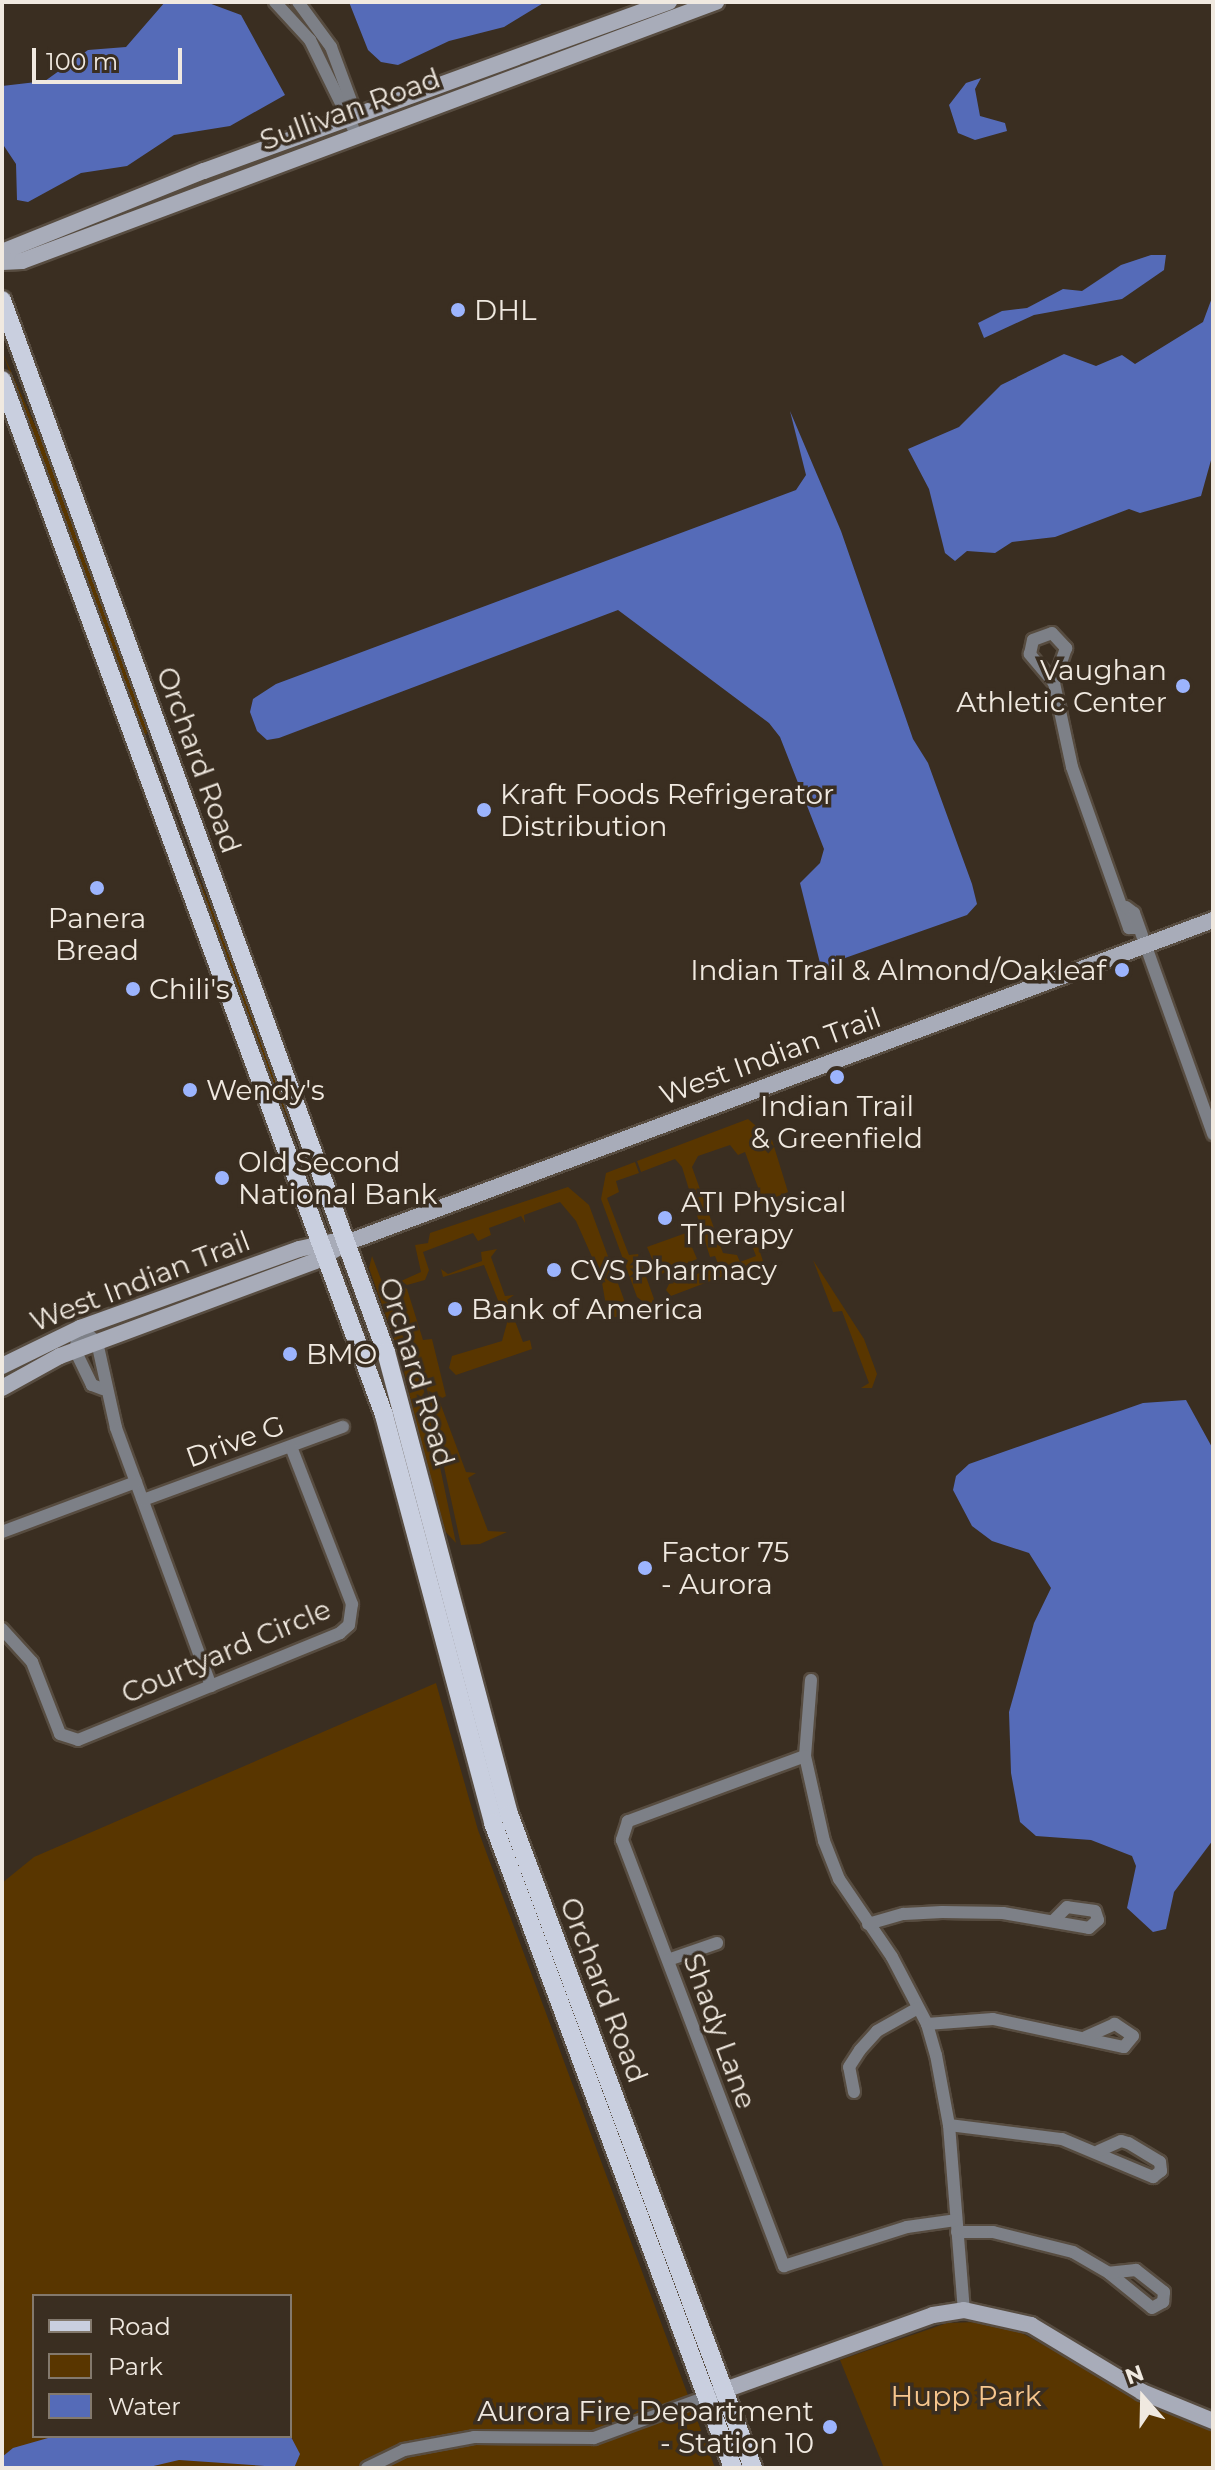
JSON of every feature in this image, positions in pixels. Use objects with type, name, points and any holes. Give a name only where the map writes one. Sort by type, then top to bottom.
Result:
[{"type":"main road","name":"Orchard Road","points":[[2,300],[402,1403],[509,1814],[715,2394],[733,2468]]},
{"type":"main road","name":"Orchard Road","points":[[2,380],[384,1415],[493,1823],[715,2394],[753,2468]]},
{"type":"street","points":[[275,2],[310,40],[340,111],[353,126]]},
{"type":"street","points":[[298,2],[331,47],[353,106],[353,126]]},
{"type":"street","name":"Sullivan Road","points":[[2,262],[22,261],[669,2]]},
{"type":"street","name":"Sullivan Road","points":[[2,252],[353,126],[716,2]]},
{"type":"street","points":[[1054,683],[1072,767],[1126,907],[1134,913],[1136,928],[1213,1134]]},
{"type":"street","name":"West Indian Trail","points":[[2,1366],[80,1328],[346,1243],[1213,920]]},
{"type":"street","name":"West Indian Trail","points":[[2,1388],[75,1350],[203,1303],[323,1249]]},
{"type":"street","points":[[80,1328],[97,1342],[108,1381],[103,1389],[92,1385],[75,1350],[80,1328]]},
{"type":"street","points":[[103,1389],[211,1686]]},
{"type":"street","name":"Drive G","points":[[143,1500],[343,1427]]},
{"type":"street","name":"Courtyard Circle","points":[[2,1629],[25,1650],[65,1738],[83,1738],[319,1643],[351,1621],[352,1604],[291,1447]]},
{"type":"street","points":[[2,1532],[136,1482]]},
{"type":"street","points":[[811,1680],[805,1756],[824,1841],[839,1879],[892,1957],[927,2024],[949,2125],[964,2310]]},
{"type":"street","name":"Shady Lane","points":[[805,1756],[623,1827],[622,1840],[784,2266],[907,2227],[957,2226]]},
{"type":"street","points":[[868,1924],[904,1914],[942,1912],[1053,1921]]},
{"type":"street","points":[[668,1960],[717,1943]]},
{"type":"street","points":[[854,2092],[849,2067],[860,2050],[877,2031],[918,2008]]},
{"type":"street","points":[[927,2024],[993,2019],[1086,2037]]},
{"type":"street","points":[[949,2125],[1037,2134],[1099,2151]]},
{"type":"street","points":[[957,2226],[1023,2238],[1073,2252],[1109,2273]]},
{"type":"street","points":[[367,2468],[404,2450],[474,2437],[594,2438],[933,2315],[964,2310],[1031,2325],[1142,2392],[1213,2421]]},
{"type":"green space","points":[[2,351],[56,473],[145,713],[147,734],[140,736]]},
{"type":"green space","points":[[168,806],[245,987],[318,1187],[242,1014]]},
{"type":"green space","points":[[748,1119],[772,1140],[788,1192],[757,1205],[762,1198],[745,1152],[738,1155],[730,1145],[698,1156],[692,1167],[723,1253],[737,1255],[740,1262],[756,1256],[753,1248],[758,1246],[763,1261],[671,1296],[666,1290],[669,1284],[719,1266],[715,1256],[710,1257],[682,1167],[675,1159],[641,1172],[637,1161]]},
{"type":"green space","points":[[635,1162],[639,1173],[616,1181],[619,1192],[607,1198],[629,1255],[638,1254],[654,1299],[649,1306],[637,1297],[601,1199],[606,1173]]},
{"type":"green space","points":[[568,1187],[589,1205],[626,1305],[620,1317],[608,1317],[601,1277],[576,1221],[560,1202],[524,1215],[525,1223],[521,1216],[489,1228],[491,1235],[478,1241],[473,1233],[423,1252],[429,1270],[425,1280],[407,1285],[401,1281],[421,1272],[415,1245],[428,1243],[430,1233]]},
{"type":"green space","points":[[686,1233],[697,1259],[659,1275],[647,1247]]},
{"type":"green space","points":[[497,1249],[491,1257],[505,1296],[514,1295],[507,1300],[523,1342],[530,1340],[532,1349],[456,1375],[449,1368],[452,1356],[502,1341],[507,1323],[484,1265],[443,1277],[441,1269],[448,1274],[482,1261],[481,1252]]},
{"type":"green space","points":[[372,1256],[424,1391],[456,1543],[441,1527],[401,1359],[369,1268]]},
{"type":"green space","points":[[813,1260],[864,1339],[877,1374],[872,1388],[861,1388],[869,1383],[842,1311],[833,1312]]},
{"type":"green space","points":[[398,1283],[407,1289],[423,1340],[432,1339],[446,1396],[439,1400],[466,1472],[476,1473],[468,1478],[488,1531],[507,1532],[480,1544],[461,1545],[427,1389],[396,1300],[401,1297]]},
{"type":"green space","points":[[436,1683],[478,1830],[715,2468],[2,2468],[2,1883],[34,1857]]},
{"type":"green space","name":"Hupp Park","points":[[977,2322],[1016,2330],[1181,2419],[1213,2428],[1213,2468],[884,2468],[840,2360],[947,2323]]},
{"type":"water","points":[[165,2],[206,2],[241,15],[285,95],[230,126],[174,135],[127,166],[81,173],[28,202],[17,200],[16,164],[2,143],[2,86],[45,81],[88,50],[126,47]]},
{"type":"water","points":[[349,2],[545,2],[504,27],[449,41],[398,65],[381,62],[368,50]]},
{"type":"water","points":[[981,78],[975,89],[980,116],[1005,123],[1007,131],[975,140],[958,133],[949,105],[966,83]]},
{"type":"water","points":[[1151,255],[1166,255],[1164,270],[1122,299],[1034,315],[984,338],[978,323],[1002,311],[1027,308],[1063,289],[1082,291],[1121,265]]},
{"type":"water","points":[[1213,295],[1213,453],[1201,496],[1140,513],[1129,509],[1055,537],[1012,542],[995,553],[967,551],[955,561],[945,553],[929,489],[908,449],[959,427],[1001,385],[1064,354],[1096,366],[1122,355],[1135,364],[1203,322]]},
{"type":"water","points":[[790,411],[841,531],[913,739],[928,763],[972,884],[977,904],[967,915],[845,958],[836,966],[834,980],[828,978],[821,967],[800,883],[820,863],[824,849],[780,737],[769,723],[618,610],[279,738],[267,740],[257,731],[250,712],[253,699],[276,684],[796,490],[806,475]]},
{"type":"water","points":[[1186,1400],[1213,1449],[1213,1840],[1174,1892],[1166,1929],[1153,1932],[1127,1908],[1136,1866],[1132,1856],[1091,1840],[1036,1836],[1020,1822],[1011,1773],[1009,1712],[1034,1623],[1051,1588],[1029,1553],[992,1541],[972,1526],[953,1490],[956,1476],[969,1464],[1143,1403]]},
{"type":"water","points":[[48,2438],[292,2438],[300,2454],[294,2468],[179,2460],[145,2468],[2,2468],[2,2457],[13,2448]]},
{"type":"place","name":"DHL","points":[[458,310]]},
{"type":"place","name":"Vaughan Athletic Center","points":[[1183,686]]},
{"type":"place","name":"Kraft Foods Refrigerator Distribution","points":[[484,810]]},
{"type":"place","name":"Panera Bread","points":[[97,888]]},
{"type":"place","name":"Indian Trail & Almond/Oakleaf","points":[[1122,970]]},
{"type":"place","name":"Chili's","points":[[133,989]]},
{"type":"place","name":"Indian Trail & Greenfield","points":[[837,1077]]},
{"type":"place","name":"Wendy's","points":[[190,1090]]},
{"type":"place","name":"Old Second National Bank","points":[[222,1178]]},
{"type":"place","name":"ATI Physical Therapy","points":[[665,1218]]},
{"type":"place","name":"CVS Pharmacy","points":[[554,1270]]},
{"type":"place","name":"Bank of America","points":[[455,1309]]},
{"type":"place","name":"BMO","points":[[290,1354]]},
{"type":"place","name":"Factor 75 - Aurora","points":[[645,1568]]},
{"type":"place","name":"Aurora Fire Department - Station 10","points":[[830,2427]]}]
